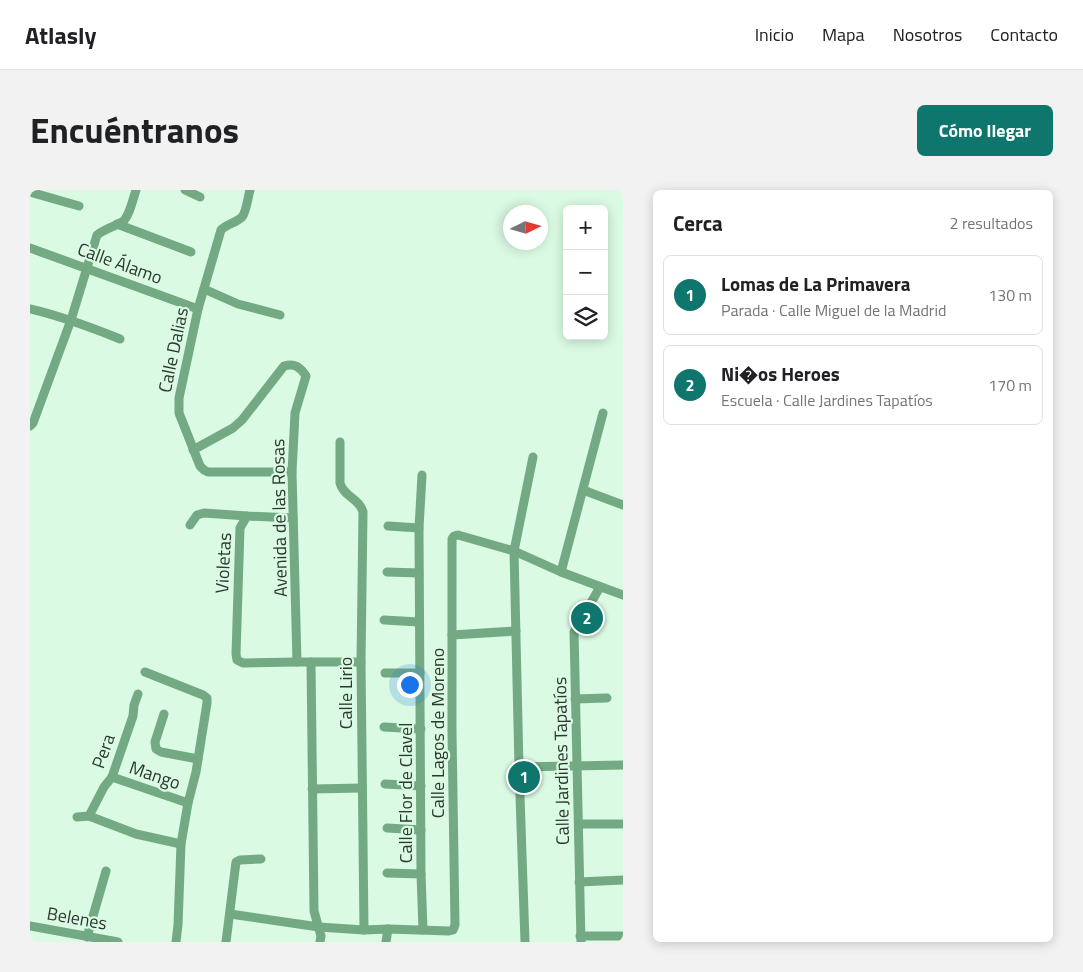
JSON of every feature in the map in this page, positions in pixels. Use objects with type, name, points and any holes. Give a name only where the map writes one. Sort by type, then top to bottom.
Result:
[{"type":"street","points":[[30,426],[33,423],[71,320],[97,235],[123,222],[127,217],[136,190]]},
{"type":"street","points":[[185,190],[200,197]]},
{"type":"street","name":"Calle Dalias","points":[[250,190],[244,215],[221,230],[198,309],[178,398],[178,413],[200,466],[204,470],[208,472],[292,472]]},
{"type":"street","points":[[30,192],[79,206]]},
{"type":"street","points":[[117,224],[191,252]]},
{"type":"street","name":"Calle Álamo","points":[[30,248],[198,309]]},
{"type":"street","points":[[204,289],[238,304],[280,315]]},
{"type":"street","points":[[30,309],[71,320],[120,339]]},
{"type":"street","name":"Avenida de las Rosas","points":[[193,450],[233,428],[242,420],[284,366],[295,364],[302,370],[306,376],[295,413],[292,472],[297,662]]},
{"type":"street","points":[[561,572],[603,413]]},
{"type":"street","name":"Calle Lirio","points":[[340,442],[341,488],[362,507],[361,662],[364,930]]},
{"type":"street","points":[[526,942],[519,767],[514,551],[533,457]]},
{"type":"street","name":"Calle Flor de Clavel","points":[[422,475],[418,528],[423,930]]},
{"type":"street","points":[[583,490],[623,505]]},
{"type":"street","points":[[190,525],[197,515],[204,513],[247,516]]},
{"type":"street","name":"Violetas","points":[[293,518],[247,516],[240,528],[236,654],[237,660],[243,663],[297,662]]},
{"type":"street","points":[[388,526],[418,528]]},
{"type":"street","name":"Calle Lagos de Moreno","points":[[423,930],[449,931],[453,930],[455,926],[452,539],[458,535],[514,551]]},
{"type":"street","points":[[514,551],[561,572],[623,595]]},
{"type":"street","points":[[386,572],[419,573]]},
{"type":"street","name":"Calle Jardines Tapatíos","points":[[581,939],[574,632],[600,587]]},
{"type":"street","points":[[384,620],[419,622]]},
{"type":"street","points":[[452,635],[516,631]]},
{"type":"street","points":[[297,662],[361,662]]},
{"type":"street","points":[[311,662],[314,911],[321,936],[320,942]]},
{"type":"street","points":[[144,672],[203,694],[207,698],[198,759],[181,844],[176,942]]},
{"type":"street","points":[[385,673],[420,673]]},
{"type":"street","name":"Pera","points":[[89,816],[104,787],[112,778],[133,716],[138,694]]},
{"type":"street","points":[[576,699],[607,698]]},
{"type":"street","points":[[164,714],[155,742],[156,749],[161,752],[198,759]]},
{"type":"street","points":[[384,727],[421,728]]},
{"type":"street","points":[[519,767],[623,766]]},
{"type":"street","name":"Mango","points":[[112,778],[188,803]]},
{"type":"street","points":[[385,784],[421,786]]},
{"type":"street","points":[[312,789],[362,788]]},
{"type":"street","points":[[77,817],[89,816],[136,834],[181,844]]},
{"type":"street","points":[[579,824],[623,824]]},
{"type":"street","points":[[387,828],[421,830]]},
{"type":"street","points":[[226,942],[236,862],[240,860],[261,859]]},
{"type":"street","points":[[87,937],[106,871]]},
{"type":"street","points":[[387,873],[421,874]]},
{"type":"street","points":[[580,882],[623,880]]},
{"type":"street","points":[[230,914],[319,927],[364,930],[423,930]]},
{"type":"street","name":"Belenes","points":[[30,926],[118,942]]},
{"type":"street","points":[[386,942],[388,929]]},
{"type":"street","points":[[581,939],[623,936]]},
{"type":"place","name":"Ni�os Heroes","points":[[587,618]]},
{"type":"place","name":"Lomas de La Primavera","points":[[524,777]]}]
